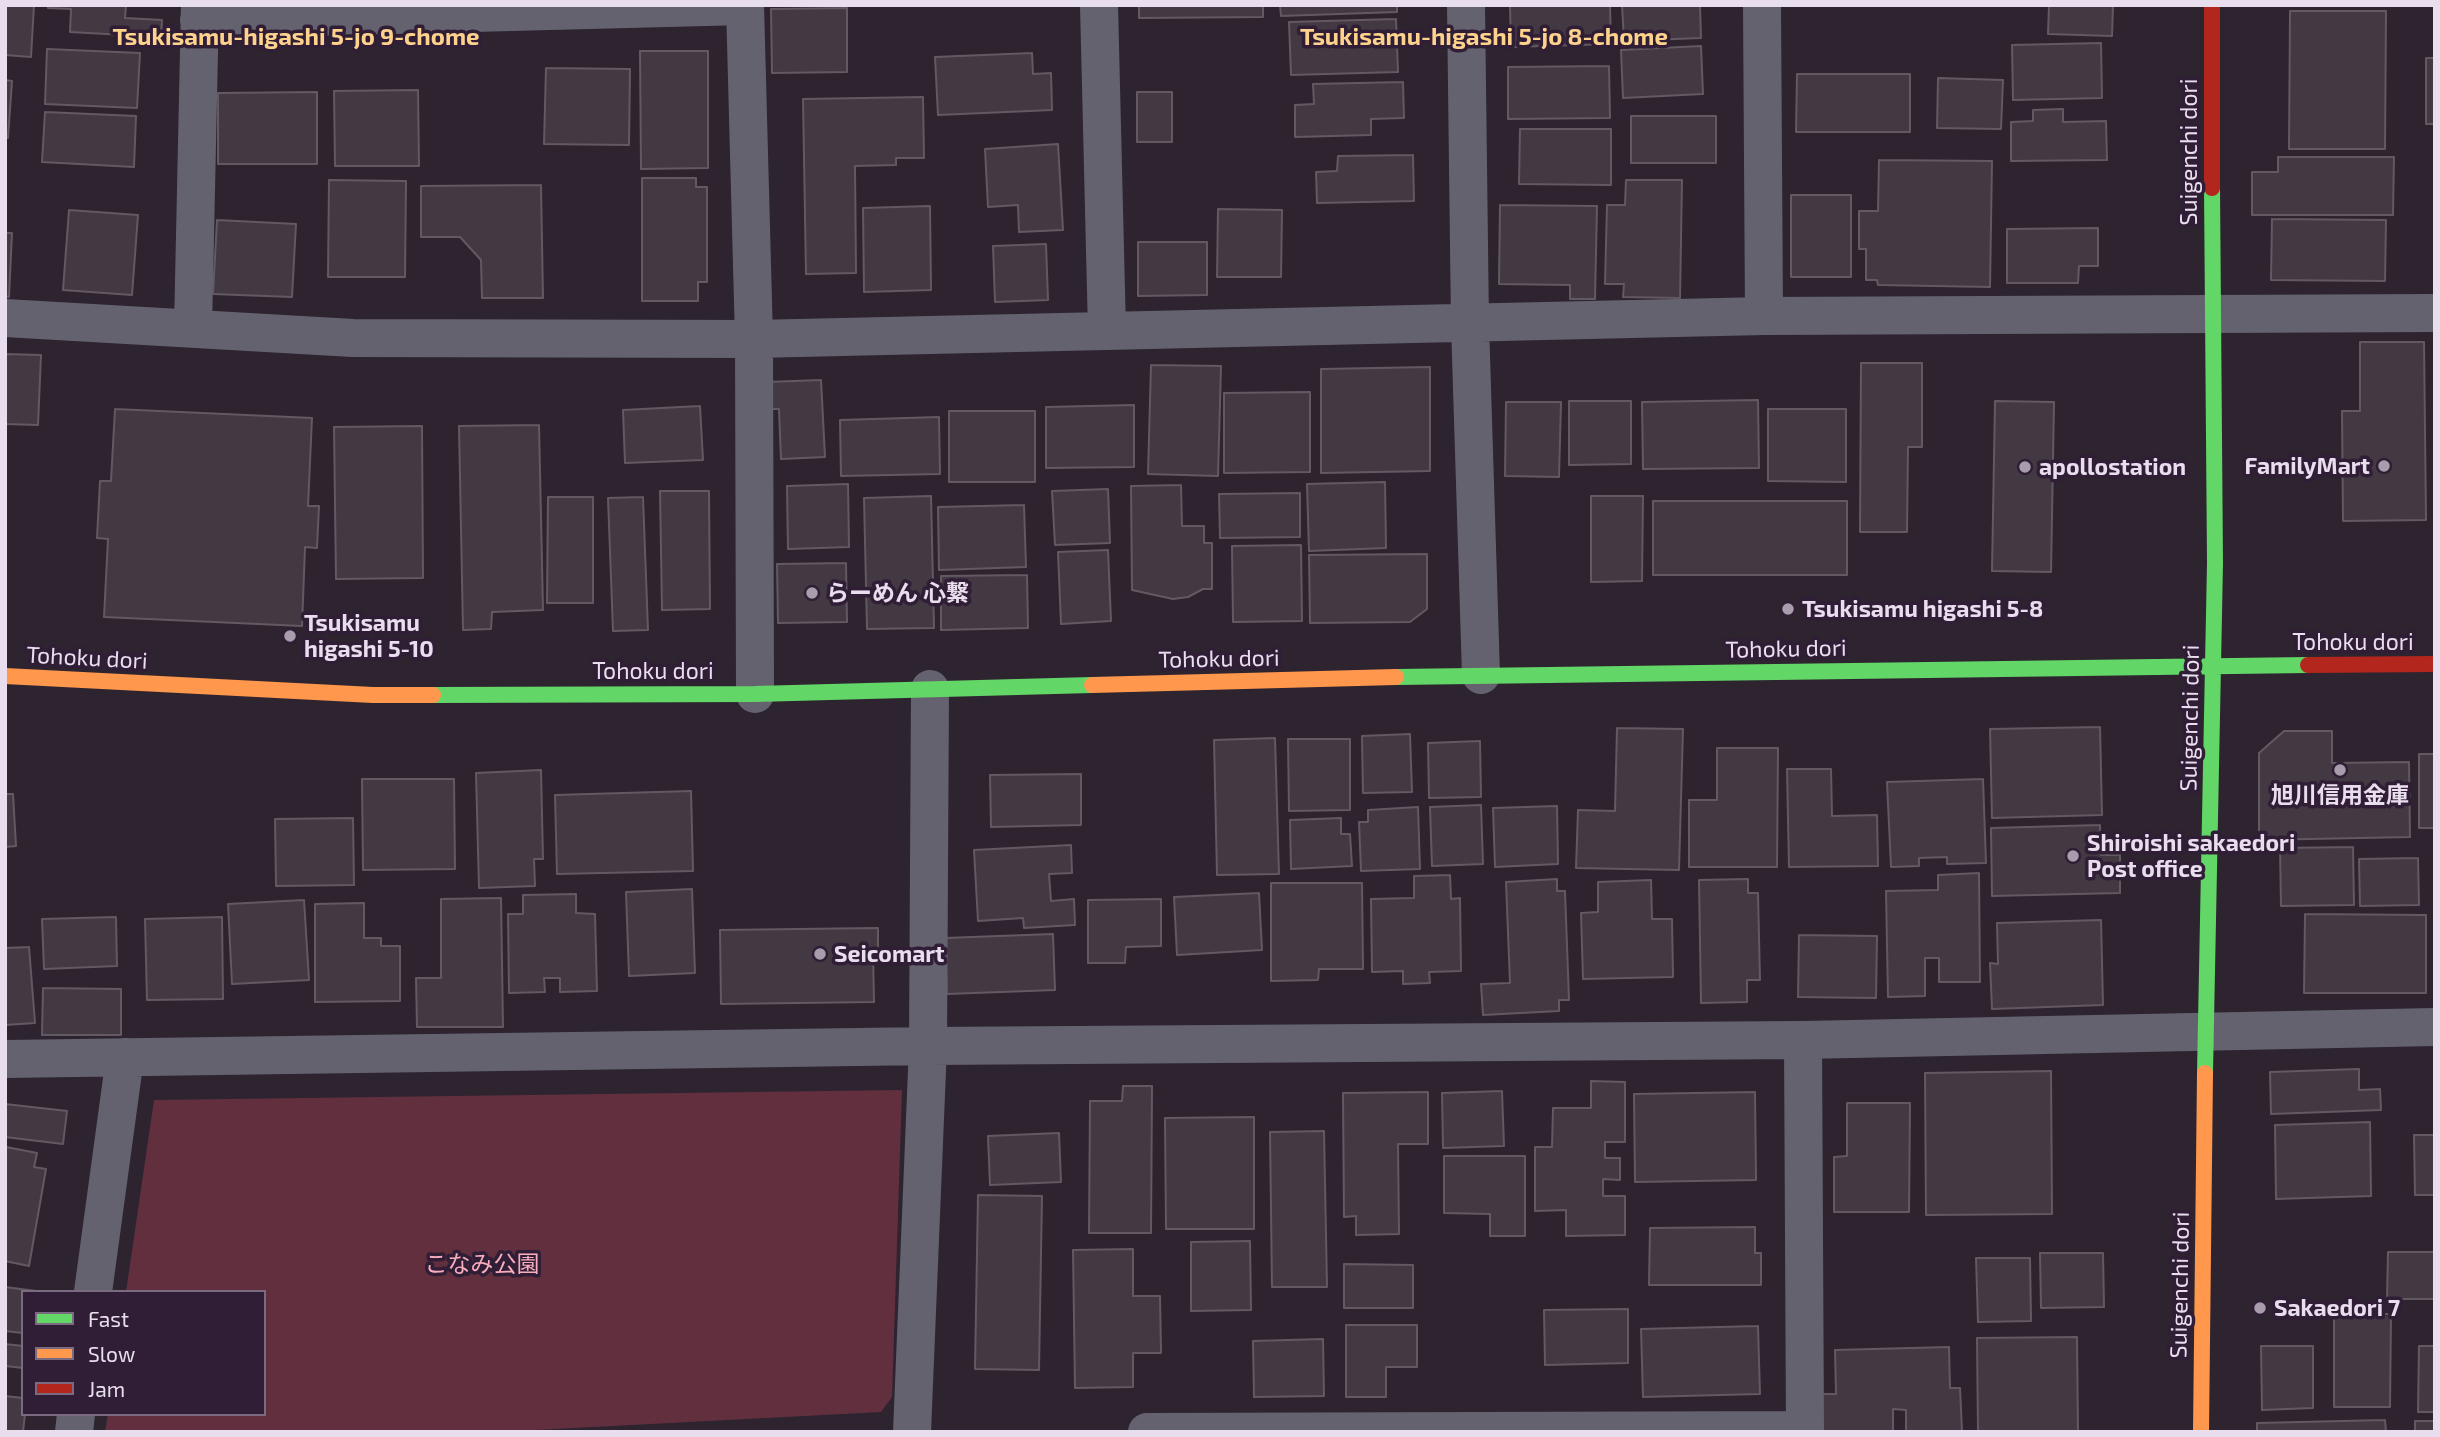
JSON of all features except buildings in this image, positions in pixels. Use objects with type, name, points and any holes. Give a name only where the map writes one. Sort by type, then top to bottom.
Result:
[{"type":"street","points":[[1099,5],[1107,331]]},
{"type":"street","points":[[1466,5],[1470,324],[1481,675]]},
{"type":"street","points":[[1762,5],[1764,316]]},
{"type":"street","name":"Suigenchi dori","points":[[2201,1432],[2205,1031],[2215,563],[2212,5]]},
{"type":"street","points":[[193,328],[199,13],[745,6],[754,339],[755,694]]},
{"type":"street","points":[[5,318],[353,338],[754,339],[1764,316],[2435,313]]},
{"type":"street","name":"Tohoku dori","points":[[5,676],[373,695],[755,694],[1481,675],[2435,664]]},
{"type":"street","points":[[912,1432],[928,1045],[930,689]]},
{"type":"street","points":[[5,1059],[928,1045],[1803,1040],[2435,1027]]},
{"type":"street","points":[[1147,1432],[1805,1431],[1803,1040]]},
{"type":"street","points":[[93,1290],[125,1057]]},
{"type":"green space","name":"こなみ公園","points":[[902,1090],[892,1397],[881,1412],[497,1432],[105,1432],[108,1416],[266,1416],[266,1290],[126,1290],[154,1100]]},
{"type":"traffic: fast","points":[[2205,1073],[2215,563],[2212,188]]},
{"type":"traffic: fast","points":[[1396,677],[2308,665]]},
{"type":"traffic: fast","points":[[433,695],[755,694],[1092,685]]},
{"type":"traffic: slow","points":[[5,676],[373,695],[433,695]]},
{"type":"traffic: slow","points":[[1092,685],[1396,677]]},
{"type":"traffic: slow","points":[[2201,1432],[2205,1073]]},
{"type":"traffic: jam","points":[[2212,5],[2212,188]]},
{"type":"traffic: jam","points":[[2308,665],[2435,664]]},
{"type":"place","name":"FamilyMart","points":[[2384,466]]},
{"type":"place","name":"apollostation","points":[[2025,467]]},
{"type":"place","name":"らーめん 心繋","points":[[812,593]]},
{"type":"place","name":"Tsukisamu higashi 5-8","points":[[1788,609]]},
{"type":"place","name":"Tsukisamu higashi 5-10","points":[[290,636]]},
{"type":"place","name":"旭川信用金庫","points":[[2340,770]]},
{"type":"place","name":"Shiroishi sakaedori Post office","points":[[2073,856]]},
{"type":"place","name":"Seicomart","points":[[820,954]]},
{"type":"place","name":"Sakaedori 7","points":[[2260,1308]]},
{"type":"district","name":"Tsukisamu-higashi 5-jo 9-chome","points":[[296,37]]},
{"type":"district","name":"Tsukisamu-higashi 5-jo 8-chome","points":[[1484,37]]}]
